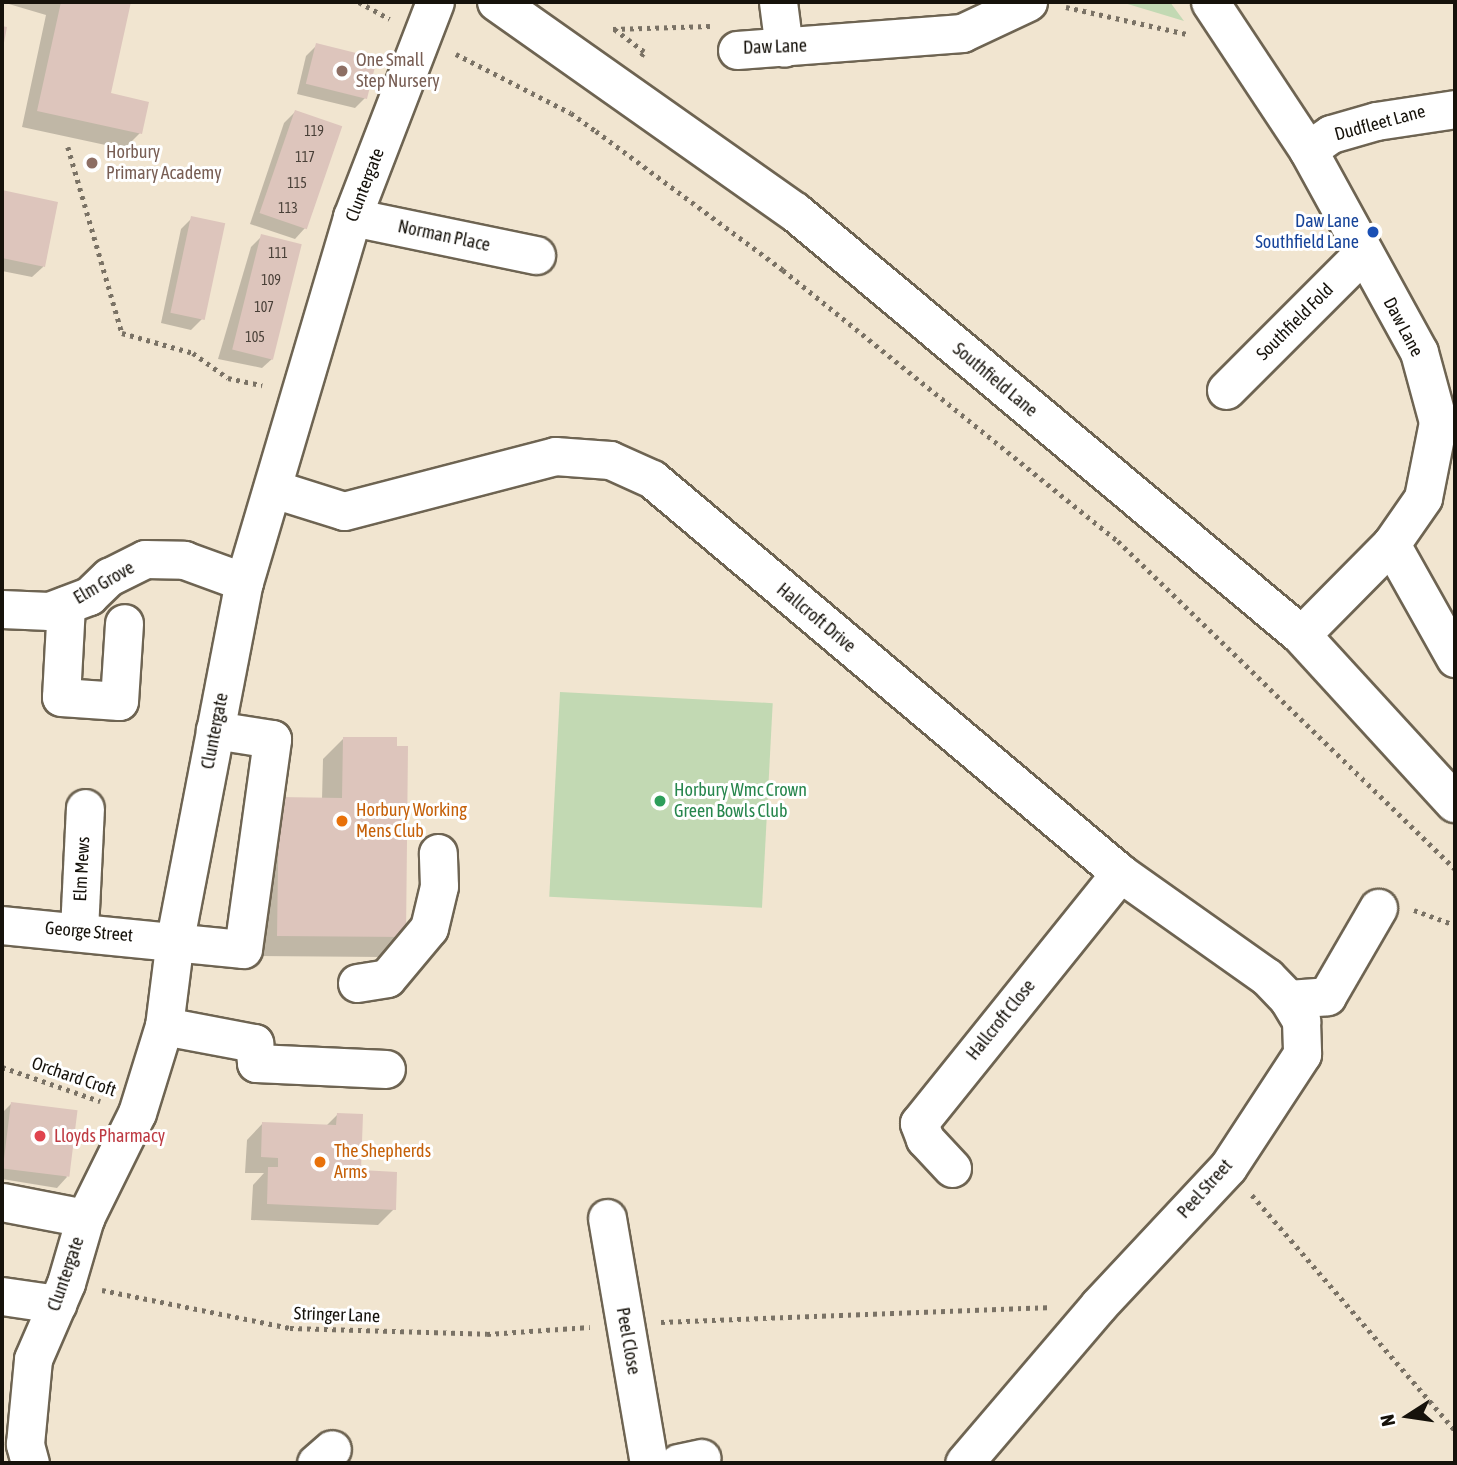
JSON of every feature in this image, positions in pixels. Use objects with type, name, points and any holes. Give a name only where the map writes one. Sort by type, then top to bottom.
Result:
[{"type":"highway","name":"Southfield Lane","points":[[497,2],[795,212],[1301,635],[1455,803]]},
{"type":"street","name":"Cluntergate","points":[[30,1463],[24,1444],[33,1359],[57,1304],[85,1218],[137,1113],[164,1027],[175,939],[244,582],[274,489],[352,217],[435,2]]},
{"type":"street","points":[[778,2],[784,48]]},
{"type":"street","name":"Daw Lane","points":[[1210,2],[1243,47],[1308,150],[1419,352],[1438,422],[1423,498],[1391,544],[1301,635]]},
{"type":"street","name":"Daw Lane","points":[[737,50],[962,33],[1041,3]]},
{"type":"street","name":"Dudfleet Lane","points":[[1308,150],[1331,134],[1442,107],[1455,109]]},
{"type":"street","name":"Norman Place","points":[[352,217],[536,255]]},
{"type":"street","name":"Southfield Fold","points":[[1226,390],[1363,253]]},
{"type":"street","name":"Hallcroft Drive","points":[[274,489],[344,510],[555,456],[610,460],[652,479],[1120,873],[1267,977],[1288,999]]},
{"type":"street","points":[[1391,544],[1455,658]]},
{"type":"street","name":"Elm Grove","points":[[2,609],[49,611],[89,596],[109,577],[145,559],[184,560],[244,582]]},
{"type":"street","points":[[66,605],[61,697],[119,701],[124,623]]},
{"type":"street","name":"George Street","points":[[2,925],[175,939],[243,949],[272,738],[215,730]]},
{"type":"street","name":"Elm Mews","points":[[79,930],[85,808]]},
{"type":"street","points":[[357,983],[387,978],[429,928],[439,886],[438,853]]},
{"type":"street","name":"Hallcroft Close","points":[[952,1168],[925,1139],[919,1123],[1120,873]]},
{"type":"street","points":[[1288,999],[1327,996],[1378,908]]},
{"type":"street","name":"Peel Street","points":[[964,1463],[1097,1306],[1228,1167],[1302,1054],[1301,1021],[1288,999]]},
{"type":"street","points":[[164,1027],[254,1043],[256,1063],[386,1069]]},
{"type":"street","points":[[2,1202],[85,1218]]},
{"type":"street","name":"Peel Close","points":[[607,1219],[649,1463]]},
{"type":"street","points":[[2,1296],[57,1304]]},
{"type":"path","points":[[1041,3],[1243,47]]},
{"type":"path","name":"Daw Lane","points":[[596,131],[644,52],[612,29],[706,23],[737,50]]},
{"type":"path","points":[[422,36],[571,113],[783,270],[1118,541],[1455,869]]},
{"type":"path","points":[[68,147],[122,333],[193,353],[228,378],[300,395]]},
{"type":"path","name":"Orchard Croft","points":[[2,1067],[137,1113]]},
{"type":"path","points":[[1228,1167],[1455,1430]]},
{"type":"path","name":"Stringer Lane","points":[[120,1294],[290,1328],[557,1331],[625,1323],[1097,1306]]},
{"type":"green space","points":[[1121,2],[1170,2],[1184,21]]},
{"type":"green space","name":"Horbury Wmc Crown Green Bowls Club","points":[[560,692],[773,703],[762,908],[549,897]]},
{"type":"building","points":[[61,2],[131,2],[111,93],[149,102],[142,134],[37,111]]},
{"type":"building","points":[[2,26],[7,27],[3,48],[2,48]]},
{"type":"building","name":"One Small Step Nursery","points":[[316,43],[377,58],[367,99],[306,84]]},
{"type":"building","points":[[295,110],[342,126],[307,229],[260,213]]},
{"type":"building","points":[[2,190],[58,202],[45,267],[2,258]]},
{"type":"building","points":[[191,216],[225,223],[205,320],[170,313]]},
{"type":"building","points":[[261,234],[302,244],[273,360],[232,349]]},
{"type":"building","name":"Horbury Working Mens Club","points":[[343,737],[397,737],[397,746],[408,746],[406,937],[277,936],[279,797],[342,798]]},
{"type":"building","name":"Lloyds Pharmacy","points":[[11,1102],[78,1110],[69,1177],[3,1169]]},
{"type":"building","name":"The Shepherds Arms","points":[[337,1113],[363,1114],[361,1170],[397,1172],[396,1210],[267,1204],[268,1167],[278,1167],[278,1158],[261,1157],[262,1122],[336,1125]]},
{"type":"place","name":"One Small Step Nursery","points":[[342,71]]},
{"type":"place","name":"Horbury Primary Academy","points":[[92,163]]},
{"type":"place","name":"Daw Lane Southfield Lane","points":[[1373,232]]},
{"type":"place","name":"Horbury Wmc Crown Green Bowls Club","points":[[660,801]]},
{"type":"place","name":"Horbury Working Mens Club","points":[[342,821]]},
{"type":"place","name":"Lloyds Pharmacy","points":[[40,1136]]},
{"type":"place","name":"The Shepherds Arms","points":[[320,1162]]}]
